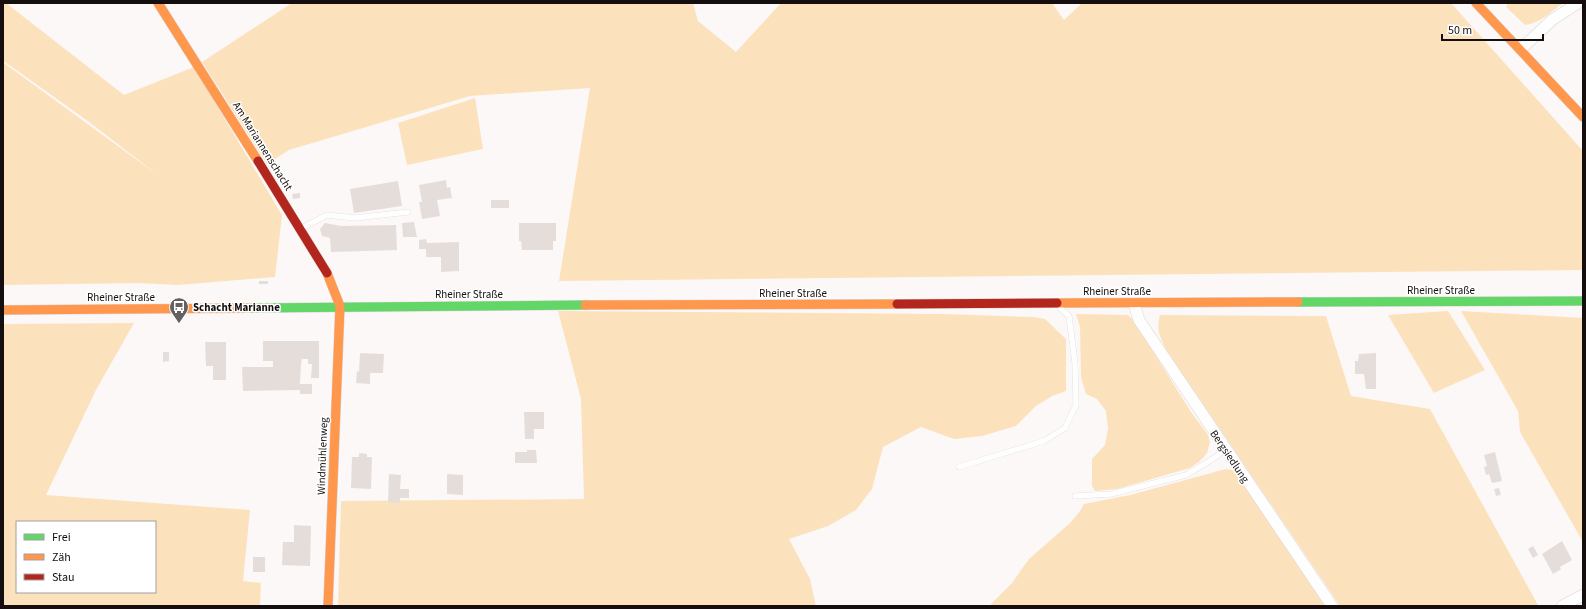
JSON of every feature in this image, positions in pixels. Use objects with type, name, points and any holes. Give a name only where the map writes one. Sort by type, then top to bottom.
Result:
[{"type":"main road","name":"Am Mariannenschacht","points":[[158,3],[326,271],[340,306]]},
{"type":"main road","points":[[1476,3],[1583,117]]},
{"type":"main road","name":"Rheiner Straße","points":[[3,310],[340,306],[1583,302]]},
{"type":"main road","name":"Windmühlenweg","points":[[328,606],[340,306]]},
{"type":"street","points":[[1521,50],[1552,20],[1578,3]]},
{"type":"street","name":"Bergsiedlung","points":[[1134,304],[1139,320],[1332,606]]},
{"type":"street","points":[[1562,606],[1583,596]]},
{"type":"lane","points":[[300,229],[327,216],[355,218],[408,212]]},
{"type":"lane","points":[[959,467],[1044,441],[1065,428],[1076,405],[1075,363],[1069,316],[1052,303]]},
{"type":"lane","points":[[1075,496],[1111,494],[1186,475],[1216,457],[1225,449]]},
{"type":"shaded area","points":[[3,3],[6,3],[124,95],[194,67],[282,215],[275,277],[178,285],[139,283],[3,285]],"holes":[[[5,62],[89,122],[159,176],[4,63]]]},
{"type":"shaded area","points":[[292,3],[693,3],[698,21],[736,52],[781,3],[1052,3],[1064,20],[1082,3],[1451,3],[1583,151],[1583,270],[559,281],[590,88],[470,96],[289,150],[267,164],[202,62]]},
{"type":"shaded area","points":[[1508,3],[1563,3],[1540,20],[1525,25],[1506,7]]},
{"type":"shaded area","points":[[475,98],[483,149],[407,165],[398,123]]},
{"type":"shaded area","points":[[558,311],[944,314],[1034,317],[1045,319],[1066,339],[1066,391],[1052,396],[1036,406],[1016,426],[982,436],[954,439],[921,427],[883,447],[872,489],[856,510],[828,526],[789,539],[810,579],[816,606],[338,606],[341,501],[584,499],[581,399]]},
{"type":"shaded area","points":[[1448,311],[1485,370],[1434,393],[1388,315]]},
{"type":"shaded area","points":[[1461,311],[1583,318],[1583,542],[1520,432],[1518,411]]},
{"type":"shaded area","points":[[1076,314],[1128,315],[1134,321],[1191,412],[1208,435],[1210,442],[1207,453],[1200,461],[1190,468],[1117,489],[1095,491],[1092,486],[1092,459],[1105,445],[1108,429],[1106,411],[1097,399],[1086,394],[1081,377],[1080,327]]},
{"type":"shaded area","points":[[1160,315],[1326,316],[1351,396],[1430,409],[1538,605],[1340,606],[1167,351],[1159,334],[1158,325]]},
{"type":"shaded area","points":[[134,323],[96,390],[46,495],[250,510],[243,581],[261,583],[260,606],[3,606],[3,324]]},
{"type":"shaded area","points":[[1226,469],[1232,470],[1237,474],[1327,606],[989,606],[1012,583],[1029,559],[1070,523],[1084,504],[1130,495]]},
{"type":"building","points":[[446,180],[447,188],[450,187],[452,198],[437,200],[440,216],[422,219],[419,202],[422,202],[419,185]]},
{"type":"building","points":[[398,181],[402,206],[354,213],[350,189]]},
{"type":"building","points":[[300,193],[300,198],[293,199],[292,194]]},
{"type":"building","points":[[491,200],[509,200],[509,208],[491,208]]},
{"type":"building","points":[[414,222],[417,237],[403,237],[402,223]]},
{"type":"building","points":[[325,223],[341,226],[396,225],[397,250],[331,252],[330,238],[322,236],[320,229]]},
{"type":"building","points":[[519,223],[556,223],[556,241],[553,241],[553,250],[522,250],[521,241],[519,241]]},
{"type":"building","points":[[426,239],[427,243],[459,242],[459,271],[441,272],[441,257],[426,257],[426,249],[419,249],[419,240]]},
{"type":"building","points":[[259,281],[268,281],[268,284],[259,284]]},
{"type":"building","points":[[263,341],[319,341],[319,378],[311,378],[312,364],[308,364],[308,359],[302,359],[301,364],[300,384],[312,384],[312,394],[300,394],[300,390],[243,391],[242,367],[273,367],[273,361],[263,361]]},
{"type":"building","points":[[205,342],[226,342],[226,380],[213,380],[213,366],[206,366]]},
{"type":"building","points":[[163,352],[169,352],[169,361],[163,362]]},
{"type":"building","points":[[360,353],[384,354],[383,373],[370,373],[370,384],[356,383],[357,371],[359,372]]},
{"type":"building","points":[[1376,353],[1376,389],[1366,389],[1364,374],[1355,374],[1355,361],[1358,361],[1359,354]]},
{"type":"building","points":[[524,412],[544,412],[544,429],[534,429],[534,439],[525,439]]},
{"type":"building","points":[[527,450],[536,450],[537,463],[515,463],[515,452],[527,452]]},
{"type":"building","points":[[1495,452],[1502,481],[1492,483],[1489,474],[1486,475],[1484,467],[1487,466],[1484,455]]},
{"type":"building","points":[[359,453],[367,454],[367,457],[372,457],[371,489],[351,488],[352,457],[359,457]]},
{"type":"building","points":[[389,474],[401,475],[400,489],[409,489],[409,498],[400,498],[400,503],[388,502]]},
{"type":"building","points":[[447,474],[463,475],[463,495],[447,494]]},
{"type":"building","points":[[1499,488],[1501,495],[1496,496],[1494,489]]},
{"type":"building","points":[[294,525],[311,526],[310,566],[282,565],[283,542],[294,542]]},
{"type":"building","points":[[1562,541],[1572,560],[1560,567],[1561,569],[1553,574],[1542,554]]},
{"type":"building","points":[[1533,546],[1538,555],[1533,558],[1528,549]]},
{"type":"building","points":[[253,557],[265,557],[265,572],[253,572]]},
{"type":"traffic: fast","points":[[1298,302],[1583,301]]},
{"type":"traffic: fast","points":[[251,308],[585,305]]},
{"type":"traffic: slow","points":[[158,3],[258,161]]},
{"type":"traffic: slow","points":[[1476,3],[1583,117]]},
{"type":"traffic: slow","points":[[327,273],[340,306],[328,606]]},
{"type":"traffic: slow","points":[[1057,303],[1298,302]]},
{"type":"traffic: slow","points":[[585,305],[897,304]]},
{"type":"traffic: slow","points":[[3,310],[251,308]]},
{"type":"traffic: jam","points":[[258,161],[327,273]]},
{"type":"traffic: jam","points":[[897,304],[1057,303]]},
{"type":"place","name":"Schacht Marianne","points":[[179,324]]}]
